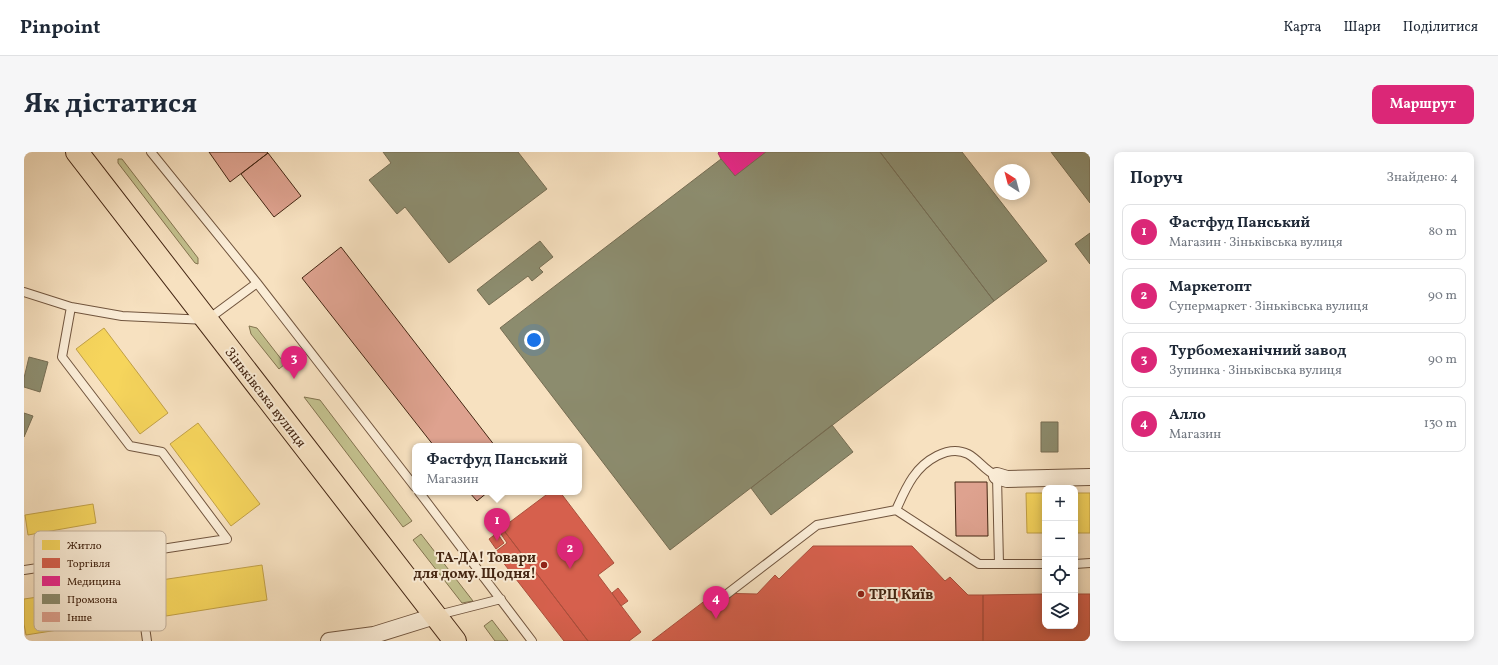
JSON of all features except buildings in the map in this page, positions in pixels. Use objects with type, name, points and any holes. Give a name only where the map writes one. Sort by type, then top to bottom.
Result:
[{"type":"main road","name":"Зіньківська вулиця","points":[[80,153],[455,641]]},
{"type":"street","points":[[997,476],[1007,479],[1090,477]]},
{"type":"street","points":[[329,641],[374,635],[435,616]]},
{"type":"lane","points":[[151,152],[257,284],[412,483]]},
{"type":"lane","points":[[24,292],[71,307],[122,316],[207,320],[257,284]]},
{"type":"lane","points":[[71,307],[62,357],[130,446],[162,452],[227,539],[166,549]]},
{"type":"lane","points":[[896,510],[914,476],[929,461],[952,450],[961,451],[968,454],[985,469],[997,476],[999,564]]},
{"type":"lane","points":[[421,495],[532,641]]},
{"type":"lane","points":[[727,594],[817,526],[896,510],[980,564],[1042,564]]},
{"type":"lane","points":[[1078,564],[1090,563]]},
{"type":"lane","points":[[24,570],[34,569]]},
{"type":"lane","points":[[435,616],[501,599]]},
{"type":"lane","points":[[146,631],[147,641]]},
{"type":"shaded area","points":[[118,159],[122,159],[198,258],[198,264],[195,263],[118,163]]},
{"type":"shaded area","points":[[249,326],[257,328],[285,364],[279,369],[251,334]]},
{"type":"shaded area","points":[[304,397],[320,400],[412,521],[403,527]]},
{"type":"shaded area","points":[[421,534],[473,601],[462,603],[413,540]]},
{"type":"shaded area","points":[[492,620],[508,641],[495,641],[484,626]]},
{"type":"place","name":"Турбомеханічний завод","points":[[294,379]]},
{"type":"place","name":"Фастфуд Панський","points":[[497,541]]},
{"type":"place","name":"ТА-ДА! Товари для дому. Щодня!","points":[[544,565]]},
{"type":"place","name":"Маркетопт","points":[[570,569]]},
{"type":"place","name":"ТРЦ Київ","points":[[861,594]]},
{"type":"place","name":"Алло","points":[[716,619]]}]
